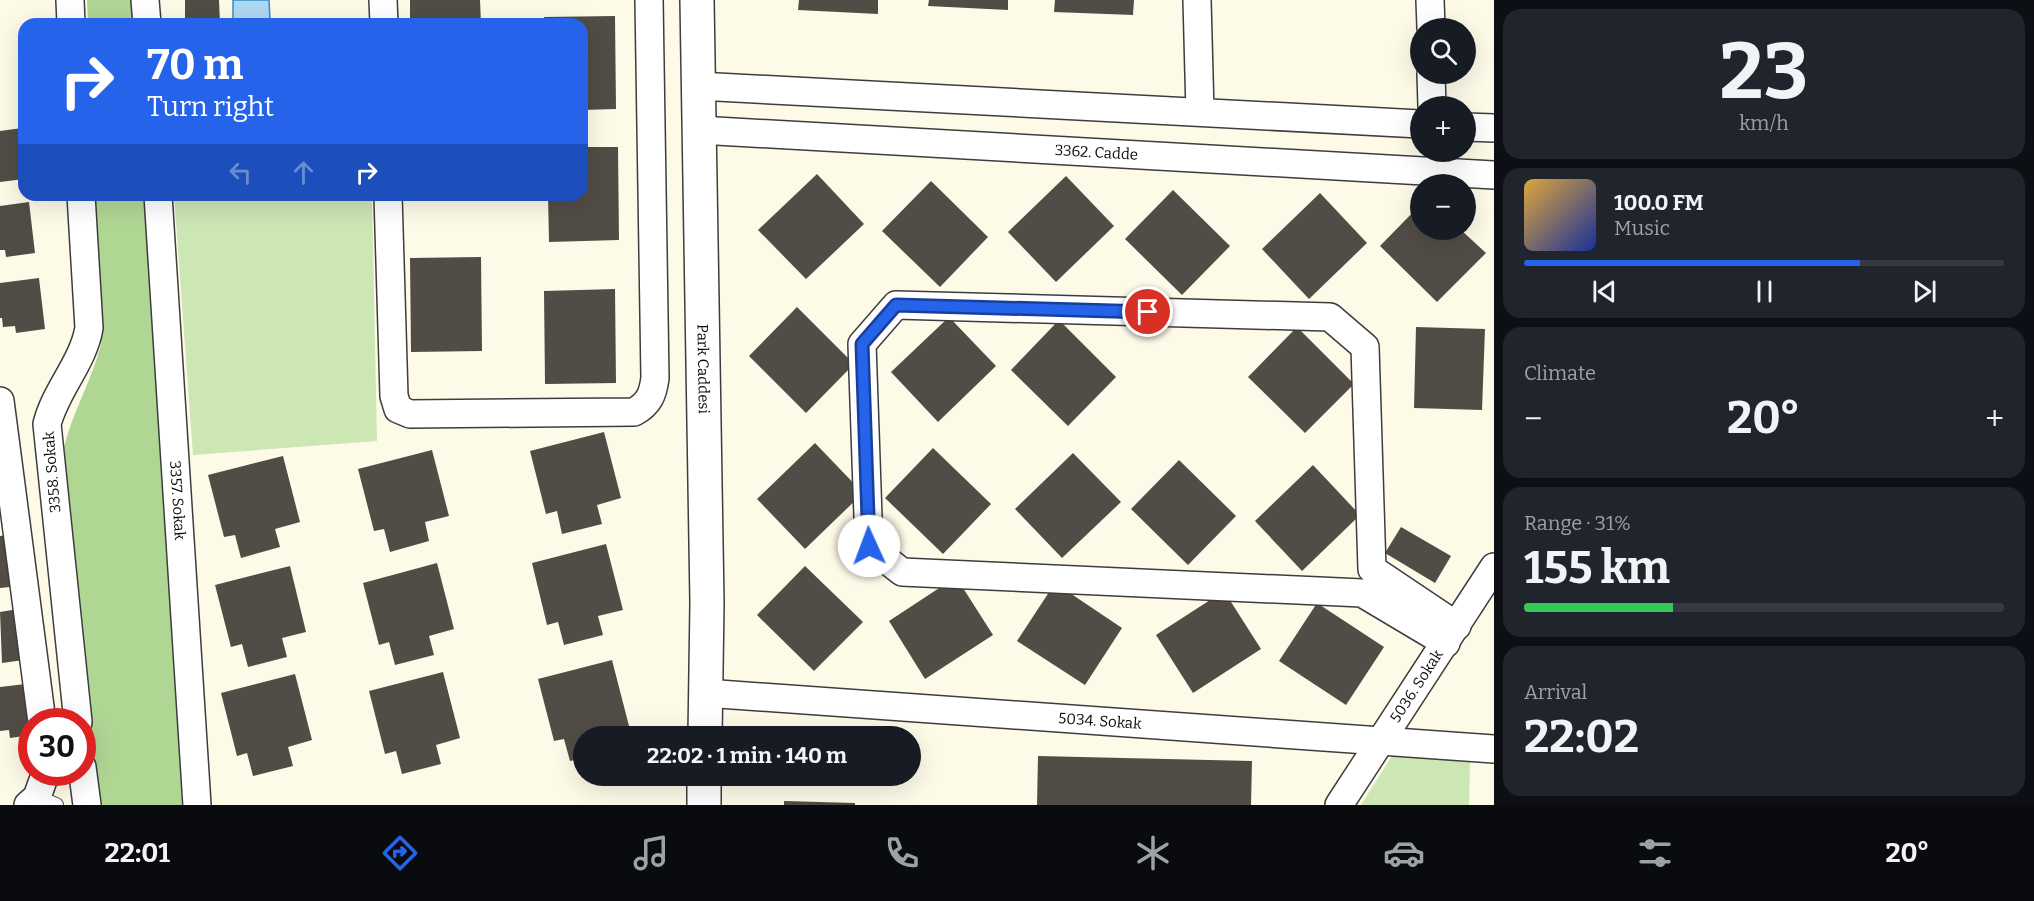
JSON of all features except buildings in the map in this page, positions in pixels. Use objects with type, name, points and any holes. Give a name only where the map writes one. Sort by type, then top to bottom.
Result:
[{"type":"street","points":[[70,0],[71,18]]},
{"type":"street","points":[[145,0],[146,18]]},
{"type":"street","points":[[383,0],[384,18]]},
{"type":"street","points":[[388,201],[394,396],[398,409],[410,414],[634,412],[645,406],[653,392],[655,378],[649,0]]},
{"type":"street","name":"Park Caddesi","points":[[698,0],[706,603],[705,726]]},
{"type":"street","points":[[1197,0],[1200,112]]},
{"type":"street","points":[[1430,0],[1431,18]]},
{"type":"street","points":[[698,86],[1410,123]]},
{"type":"street","points":[[1476,127],[1494,128]]},
{"type":"street","name":"3362. Cadde","points":[[699,130],[1494,175]]},
{"type":"street","name":"3358. Sokak","points":[[77,708],[47,424],[55,400],[84,348],[89,328],[81,201]]},
{"type":"street","name":"3357. Sokak","points":[[158,201],[197,805]]},
{"type":"street","points":[[896,305],[1330,317],[1365,347],[1372,569],[1451,635],[1362,593],[902,572],[869,546],[862,344],[896,305]]},
{"type":"street","points":[[0,401],[40,708]]},
{"type":"street","name":"5036. Sokak","points":[[1339,805],[1494,567]]},
{"type":"street","name":"5034. Sokak","points":[[705,693],[1494,748]]},
{"type":"street","points":[[84,786],[87,805]]},
{"type":"street","points":[[704,786],[704,805]]},
{"type":"green space","points":[[87,0],[131,0],[132,18],[88,18]]},
{"type":"green space","points":[[95,201],[145,201],[190,805],[100,805],[97,802],[96,708],[88,708],[64,447],[101,344]]},
{"type":"green space","points":[[174,201],[372,201],[377,441],[193,455]]},
{"type":"green space","points":[[1393,754],[1470,759],[1469,805],[1361,805]]},
{"type":"water","points":[[233,0],[269,0],[270,18],[233,18]]},
{"type":"route","points":[[869,546],[862,344],[896,305],[1148,312]]}]
